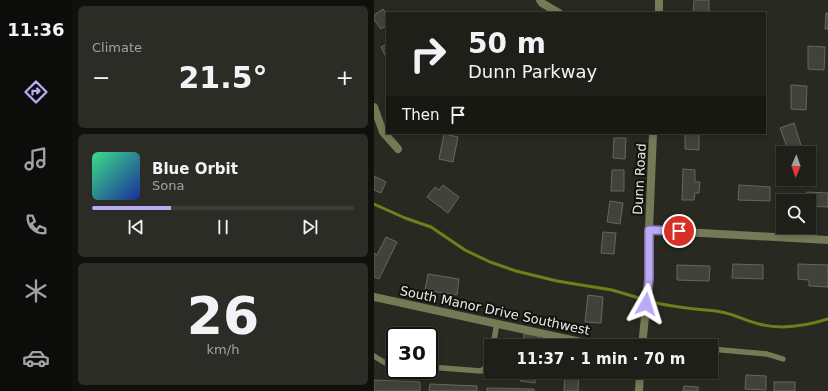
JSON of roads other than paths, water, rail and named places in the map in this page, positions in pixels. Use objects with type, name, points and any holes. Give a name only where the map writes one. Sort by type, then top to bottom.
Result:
[{"type":"street","points":[[540,0],[542,3],[557,12]]},
{"type":"street","points":[[659,0],[659,12]]},
{"type":"street","points":[[374,107],[383,132],[398,149]]},
{"type":"street","name":"Dunn Road","points":[[641,339],[649,279],[649,230],[653,134]]},
{"type":"street","points":[[649,230],[828,240]]},
{"type":"street","name":"South Manor Drive Southwest","points":[[374,297],[568,339]]},
{"type":"street","points":[[639,391],[640,379]]},
{"type":"lane","points":[[494,339],[497,323]]},
{"type":"lane","points":[[718,350],[767,354],[783,359]]},
{"type":"lane","points":[[374,356],[386,363]]},
{"type":"lane","points":[[438,368],[481,371],[484,369]]},
{"type":"waterway","points":[[374,204],[405,218],[431,227],[465,250],[490,262],[516,271],[557,281],[612,290],[639,298]]},
{"type":"waterway","points":[[651,302],[721,312],[759,324],[776,327],[811,324],[828,319]]}]
